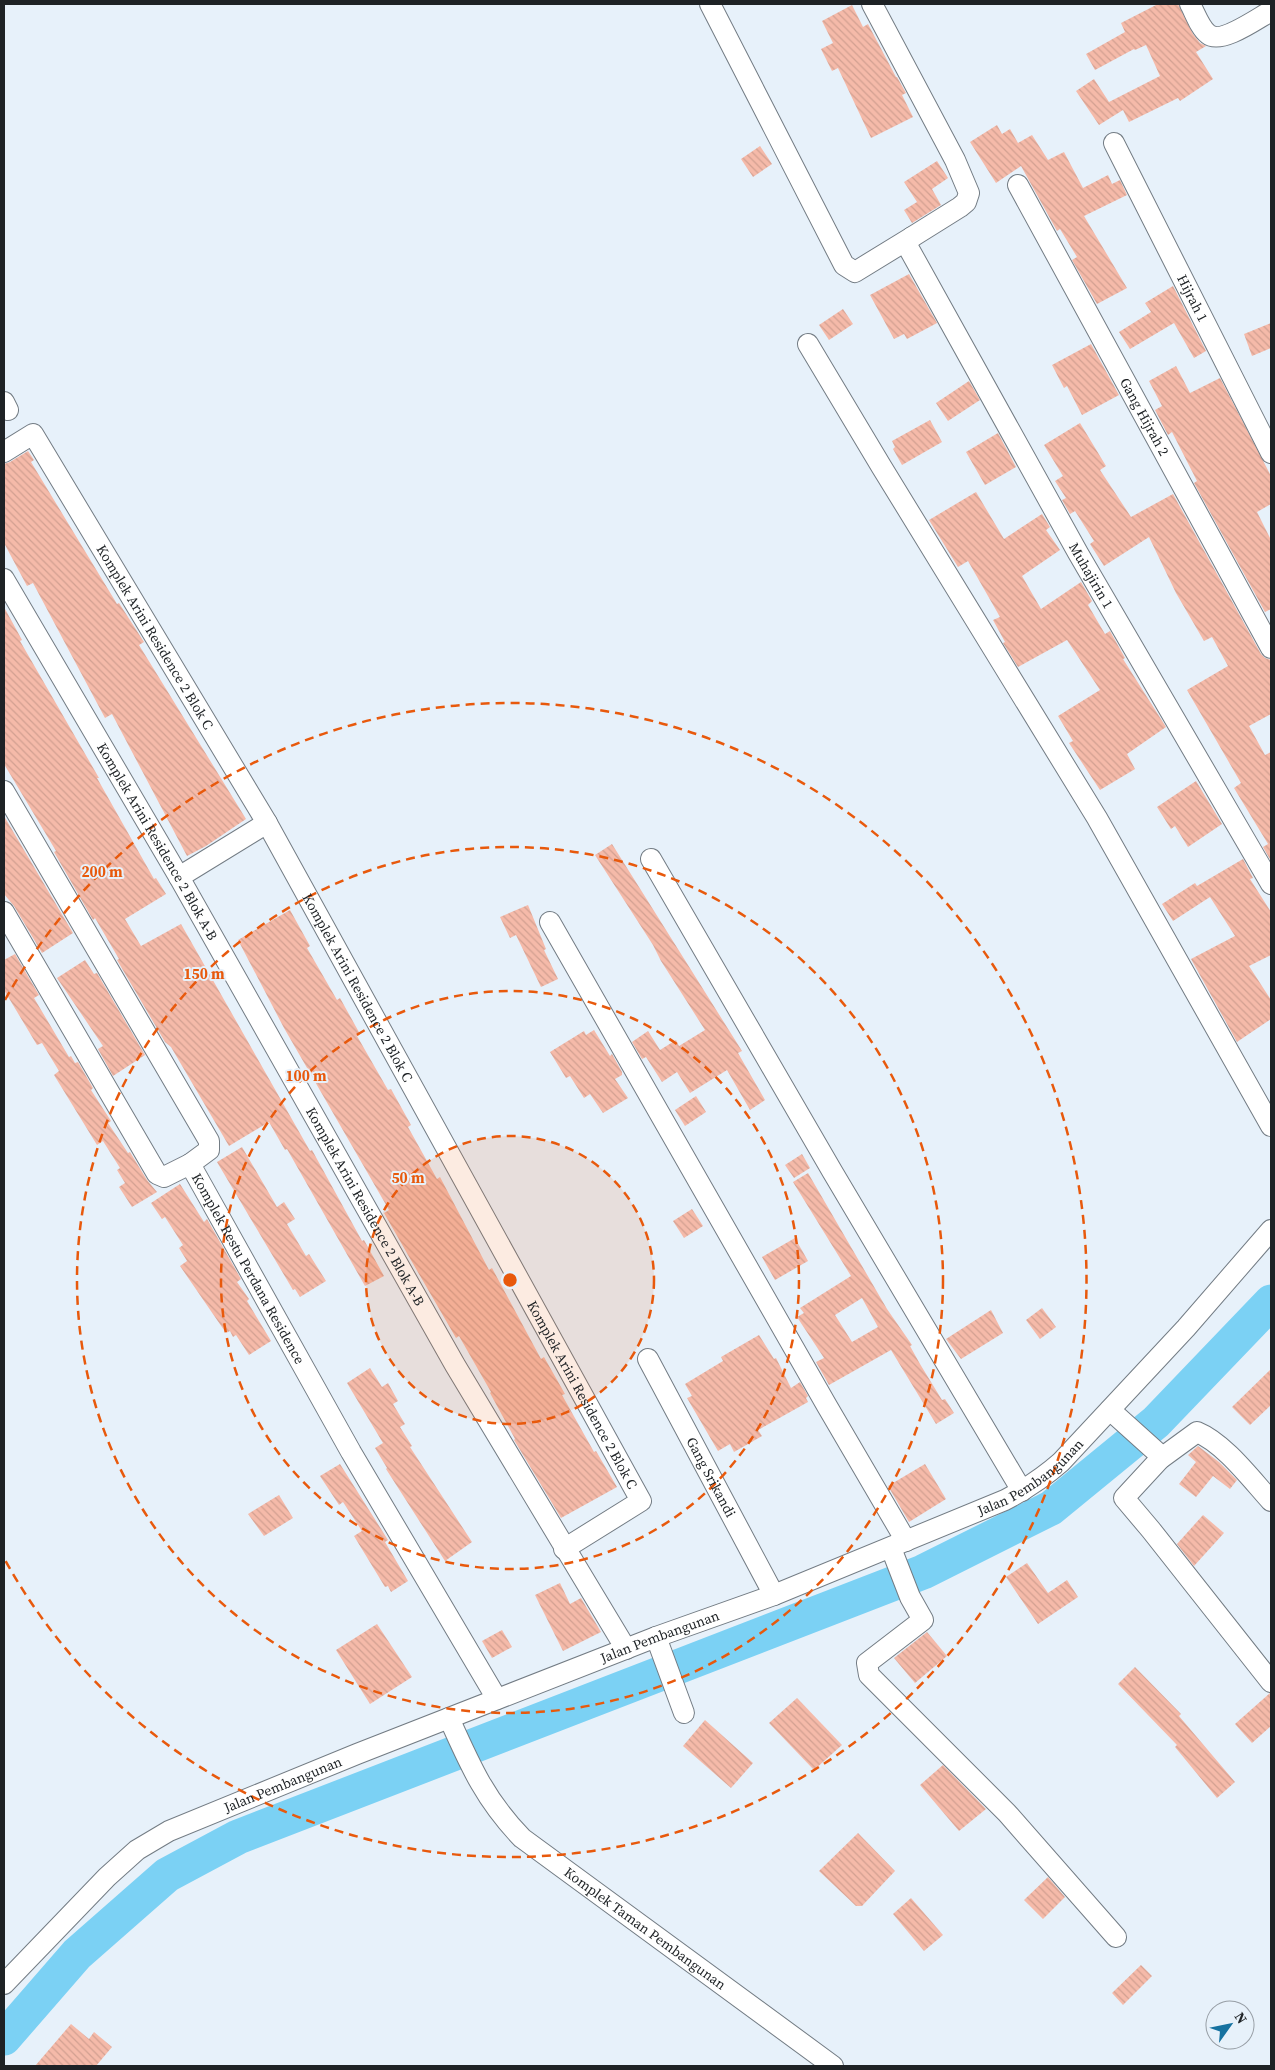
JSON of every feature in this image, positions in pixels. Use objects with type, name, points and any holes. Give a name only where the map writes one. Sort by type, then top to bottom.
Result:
[{"type":"street","points":[[710,4],[844,265],[855,272],[960,207],[966,202],[969,193],[955,160],[872,4]]},
{"type":"street","points":[[1190,4],[1206,33],[1210,36],[1218,37],[1228,35],[1271,11]]},
{"type":"street","name":"Hijrah 1","points":[[1114,143],[1271,453]]},
{"type":"street","name":"Gang Hijrah 2","points":[[1018,186],[1271,648]]},
{"type":"street","name":"Muhajirin 1","points":[[912,237],[908,242],[908,247],[917,264],[1078,553],[1271,884]]},
{"type":"street","points":[[808,344],[1097,818],[1271,1126]]},
{"type":"street","name":"Komplek Arini Residence 2 Blok C","points":[[4,452],[33,434],[267,823],[640,1501],[564,1548]]},
{"type":"street","name":"Komplek Arini Residence 2 Blok A-B","points":[[4,579],[179,877],[455,1366],[626,1649]]},
{"type":"street","name":"Komplek Restu Perdana Residence","points":[[4,792],[209,1141],[209,1150],[190,1164],[346,1443],[497,1700]]},
{"type":"street","points":[[179,877],[267,823]]},
{"type":"street","points":[[651,859],[827,1162],[1022,1491]]},
{"type":"street","points":[[4,912],[156,1174],[164,1177],[190,1164]]},
{"type":"street","points":[[550,922],[827,1406],[896,1546],[910,1597],[923,1620],[867,1663],[869,1675],[1007,1812],[1116,1938]]},
{"type":"street","name":"Jalan Pembangunan","points":[[4,1984],[107,1877],[137,1850],[169,1831],[452,1724],[497,1700],[626,1649],[774,1595],[896,1546],[1022,1491],[1042,1478],[1116,1415],[1186,1328],[1271,1230]]},
{"type":"street","name":"Gang Srikandi","points":[[648,1359],[774,1595]]},
{"type":"street","points":[[1116,1415],[1155,1452]]},
{"type":"street","points":[[1271,1501],[1222,1449],[1206,1435],[1196,1432],[1155,1452],[1124,1498],[1271,1682]]},
{"type":"street","points":[[656,1638],[684,1712]]},
{"type":"street","name":"Komplek Taman Pembangunan","points":[[452,1724],[474,1773],[502,1817],[522,1838],[833,2066]]},
{"type":"building","points":[[1158,4],[1178,4],[1193,34],[1200,43],[1206,46],[1196,52],[1213,79],[1180,101],[1178,98],[1129,122],[1123,110],[1099,125],[1076,91],[1094,79],[1109,102],[1160,76],[1146,45],[1134,49],[1095,70],[1086,54],[1125,32],[1121,23]]},
{"type":"building","points":[[852,5],[863,27],[868,24],[906,93],[902,95],[913,117],[871,138],[838,68],[832,71],[821,49],[833,43],[822,21]]},
{"type":"building","points":[[997,125],[1002,134],[1010,129],[1018,143],[1032,135],[1048,160],[1064,152],[1083,188],[1108,175],[1112,184],[1120,180],[1127,195],[1084,216],[1127,288],[1097,304],[1072,260],[1077,257],[1060,229],[1057,231],[1021,166],[996,183],[970,142]]},
{"type":"building","points":[[760,146],[772,164],[753,177],[741,159]]},
{"type":"building","points":[[937,161],[948,178],[932,189],[941,205],[912,223],[904,210],[917,202],[904,182]]},
{"type":"building","points":[[909,274],[937,323],[907,339],[904,334],[894,339],[870,295]]},
{"type":"building","points":[[1173,286],[1206,351],[1194,358],[1174,323],[1130,349],[1119,332],[1151,312],[1145,303]]},
{"type":"building","points":[[843,309],[853,324],[829,340],[819,325]]},
{"type":"building","points":[[1271,323],[1271,348],[1252,356],[1244,334]]},
{"type":"building","points":[[1091,344],[1119,395],[1082,415],[1067,386],[1064,388],[1052,365]]},
{"type":"building","points":[[1176,366],[1190,393],[1220,378],[1271,476],[1271,504],[1257,512],[1271,540],[1271,609],[1265,612],[1194,483],[1197,481],[1172,432],[1168,435],[1155,410],[1162,406],[1149,381]]},
{"type":"building","points":[[969,381],[980,400],[948,421],[936,403]]},
{"type":"building","points":[[930,420],[942,442],[902,465],[893,449],[895,447],[892,441]]},
{"type":"building","points":[[1080,423],[1106,466],[1100,470],[1131,517],[1173,494],[1261,654],[1271,660],[1271,714],[1249,726],[1265,755],[1271,752],[1271,861],[1263,847],[1268,844],[1234,788],[1241,783],[1187,690],[1228,666],[1212,637],[1204,641],[1176,593],[1149,537],[1104,566],[1090,544],[1094,541],[1075,511],[1070,514],[1062,500],[1066,498],[1055,481],[1063,476],[1044,445]]},
{"type":"building","points":[[998,433],[1016,467],[985,485],[966,452]]},
{"type":"building","points":[[28,451],[34,460],[31,462],[117,604],[119,603],[144,642],[139,645],[246,819],[206,846],[187,856],[112,714],[105,718],[33,583],[27,586],[4,543],[4,464]]},
{"type":"building","points":[[976,492],[1004,539],[1042,514],[1050,527],[1046,530],[1060,550],[1022,576],[1041,609],[1081,582],[1092,601],[1088,605],[1105,634],[1110,631],[1125,658],[1123,659],[1166,727],[1127,754],[1135,769],[1100,790],[1069,743],[1073,741],[1058,716],[1100,690],[1067,640],[1018,667],[1003,643],[1005,642],[993,620],[1000,617],[968,561],[958,567],[929,520]]},
{"type":"building","points":[[4,607],[22,640],[20,641],[99,778],[97,778],[154,879],[156,878],[166,894],[125,919],[141,946],[181,924],[310,1151],[312,1150],[362,1241],[364,1240],[384,1276],[365,1286],[287,1149],[285,1150],[269,1122],[229,1146],[171,1047],[165,1042],[95,918],[93,920],[54,852],[56,851],[4,764]]},
{"type":"building","points":[[1196,781],[1222,824],[1188,847],[1175,826],[1171,829],[1157,807]]},
{"type":"building","points":[[4,816],[73,933],[42,953],[14,906],[4,894]]},
{"type":"building","points":[[612,844],[742,1051],[738,1053],[765,1100],[750,1110],[727,1070],[690,1093],[677,1072],[662,1082],[646,1057],[642,1059],[632,1042],[648,1031],[660,1050],[676,1040],[679,1046],[705,1030],[595,855]]},
{"type":"building","points":[[1243,859],[1253,878],[1250,879],[1271,912],[1271,955],[1249,966],[1271,1000],[1271,1019],[1237,1042],[1191,959],[1235,936],[1210,897],[1173,921],[1162,904],[1195,883],[1197,886]]},
{"type":"building","points":[[528,905],[546,949],[544,950],[558,979],[541,987],[516,935],[510,938],[500,917]]},
{"type":"building","points":[[290,910],[310,946],[307,948],[337,1000],[340,998],[360,1034],[357,1036],[388,1090],[391,1089],[411,1125],[408,1127],[437,1179],[440,1177],[489,1270],[492,1268],[541,1359],[544,1357],[565,1394],[562,1395],[594,1452],[596,1451],[617,1487],[561,1518],[514,1440],[491,1392],[459,1336],[456,1338],[384,1213],[389,1210],[284,1028],[238,940]]},
{"type":"building","points":[[15,954],[39,995],[34,998],[69,1057],[71,1056],[75,1063],[78,1062],[93,1088],[91,1090],[111,1121],[108,1123],[157,1192],[132,1207],[119,1187],[125,1183],[117,1170],[120,1168],[103,1141],[97,1145],[54,1075],[59,1071],[42,1043],[37,1045],[4,990],[4,960]]},
{"type":"building","points":[[85,960],[94,974],[97,973],[145,1055],[113,1076],[98,1049],[103,1046],[57,978]]},
{"type":"building","points":[[594,1030],[610,1056],[612,1054],[622,1072],[622,1075],[615,1079],[628,1098],[603,1113],[590,1094],[584,1098],[570,1076],[566,1078],[550,1052],[584,1031],[586,1035]]},
{"type":"building","points":[[696,1096],[706,1112],[685,1126],[675,1110]]},
{"type":"building","points":[[242,1147],[277,1207],[284,1202],[295,1219],[287,1224],[306,1256],[309,1254],[326,1281],[300,1297],[295,1289],[293,1290],[217,1162]]},
{"type":"building","points":[[802,1154],[810,1168],[794,1178],[785,1165]]},
{"type":"building","points":[[808,1173],[887,1309],[912,1345],[910,1346],[920,1364],[942,1400],[945,1399],[954,1413],[936,1424],[891,1350],[829,1385],[816,1362],[824,1358],[797,1317],[804,1313],[800,1308],[851,1276],[793,1182]],"holes":[[[862,1298],[878,1327],[852,1342],[835,1315]]]},
{"type":"building","points":[[180,1184],[204,1222],[207,1219],[241,1279],[237,1282],[249,1299],[247,1301],[271,1341],[249,1355],[236,1335],[233,1337],[230,1331],[226,1333],[180,1266],[187,1261],[179,1248],[183,1245],[165,1217],[162,1219],[151,1203]]},
{"type":"building","points":[[692,1209],[703,1226],[684,1238],[673,1221]]},
{"type":"building","points":[[795,1238],[808,1261],[775,1280],[762,1257]]},
{"type":"building","points":[[1042,1308],[1056,1327],[1040,1339],[1026,1320]]},
{"type":"building","points":[[991,1310],[1003,1333],[961,1359],[946,1339]]},
{"type":"building","points":[[759,1335],[774,1359],[776,1358],[791,1388],[800,1382],[808,1396],[806,1398],[808,1402],[758,1430],[762,1436],[734,1452],[730,1444],[718,1451],[687,1398],[692,1396],[685,1384],[723,1361],[721,1357]]},
{"type":"building","points":[[370,1368],[382,1387],[388,1383],[398,1401],[393,1404],[405,1424],[400,1427],[412,1446],[410,1447],[472,1542],[445,1561],[386,1469],[375,1448],[383,1443],[347,1383]]},
{"type":"building","points":[[1271,1369],[1271,1405],[1250,1425],[1232,1407]]},
{"type":"building","points":[[1198,1446],[1219,1462],[1237,1480],[1230,1489],[1213,1476],[1196,1497],[1179,1484],[1196,1462],[1188,1455]]},
{"type":"building","points":[[340,1464],[388,1540],[385,1542],[408,1581],[391,1592],[388,1586],[385,1587],[354,1536],[362,1531],[343,1502],[339,1505],[320,1476]]},
{"type":"building","points":[[925,1464],[946,1499],[909,1522],[888,1486]]},
{"type":"building","points":[[279,1495],[293,1518],[264,1536],[248,1514]]},
{"type":"building","points":[[1203,1515],[1224,1533],[1194,1566],[1177,1544]]},
{"type":"building","points":[[1027,1563],[1048,1593],[1067,1580],[1078,1597],[1038,1624],[1006,1577]]},
{"type":"building","points":[[560,1583],[570,1604],[581,1598],[601,1632],[563,1651],[535,1595]]},
{"type":"building","points":[[377,1624],[412,1677],[370,1704],[336,1650]]},
{"type":"building","points":[[502,1630],[512,1647],[492,1658],[482,1641]]},
{"type":"building","points":[[927,1632],[947,1656],[915,1683],[894,1658]]},
{"type":"building","points":[[1135,1667],[1181,1714],[1179,1716],[1235,1782],[1217,1798],[1175,1747],[1177,1745],[1118,1684]]},
{"type":"building","points":[[1270,1693],[1271,1726],[1252,1743],[1235,1724]]},
{"type":"building","points":[[797,1698],[842,1745],[814,1770],[769,1723]]},
{"type":"building","points":[[705,1720],[753,1763],[731,1788],[683,1746]]},
{"type":"building","points":[[943,1765],[986,1809],[959,1831],[920,1785]]},
{"type":"building","points":[[858,1833],[895,1871],[862,1906],[856,1906],[819,1871]]},
{"type":"building","points":[[1048,1877],[1065,1897],[1043,1919],[1024,1900]]},
{"type":"building","points":[[911,1898],[943,1935],[924,1951],[893,1914]]},
{"type":"building","points":[[1141,1965],[1152,1976],[1123,2005],[1112,1993]]},
{"type":"building","points":[[71,2024],[89,2039],[94,2032],[112,2047],[96,2066],[35,2066]]},
{"type":"waterway","points":[[4,2038],[77,1954],[167,1875],[238,1837],[923,1572],[1051,1508],[1156,1422],[1271,1302]]}]
